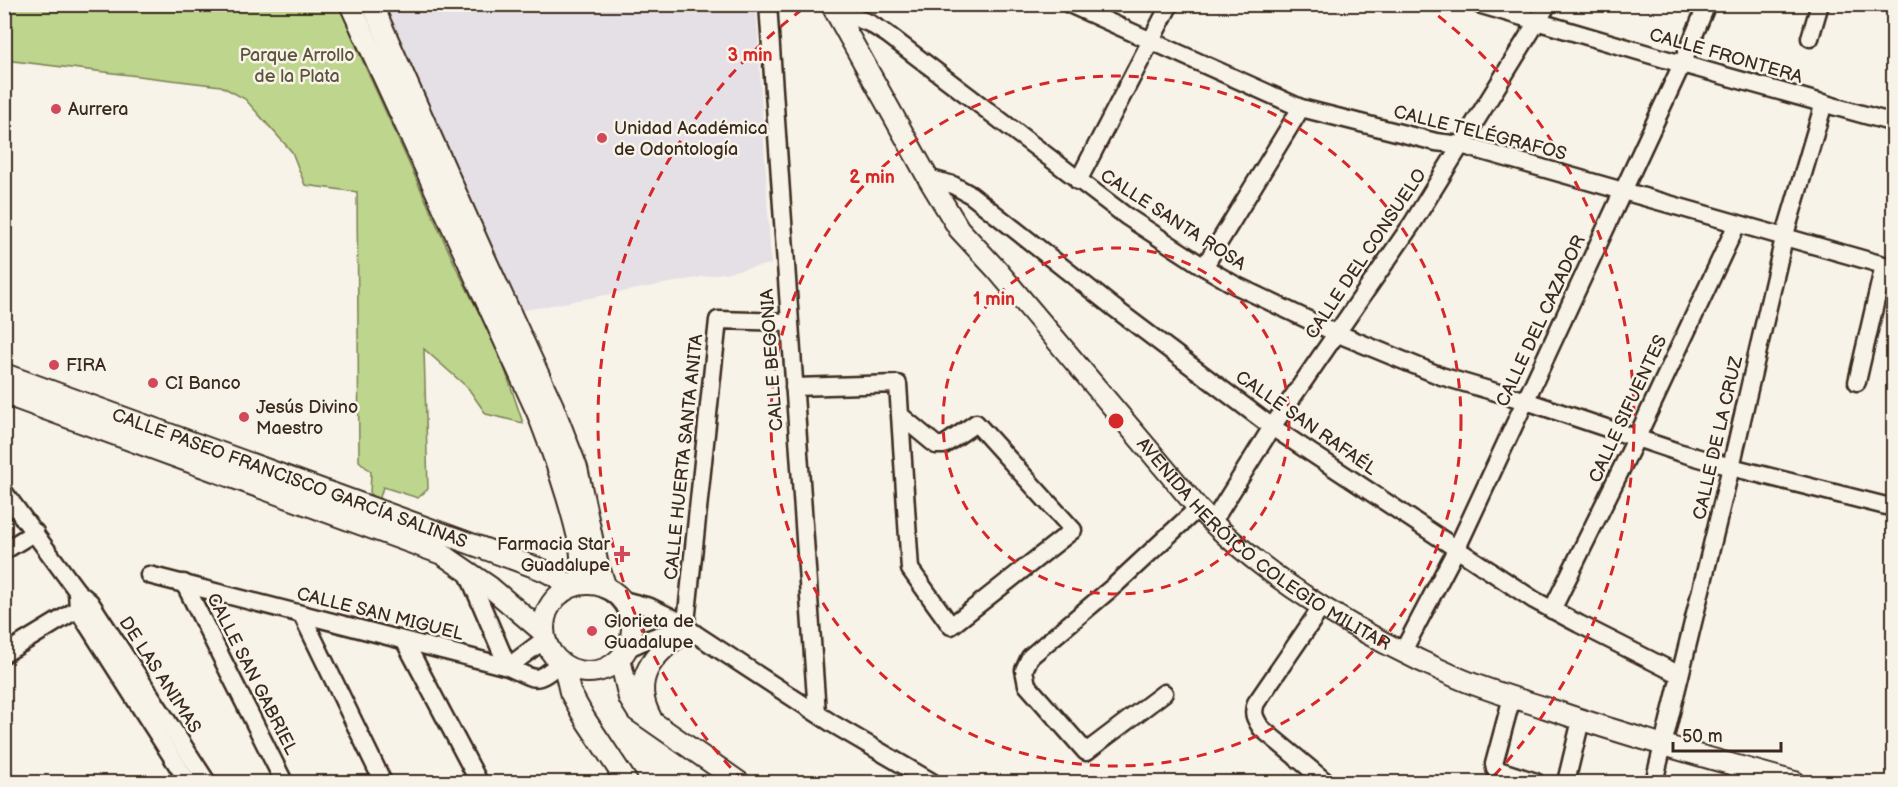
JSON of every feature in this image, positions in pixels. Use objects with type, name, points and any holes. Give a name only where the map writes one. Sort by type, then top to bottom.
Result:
[{"type":"main road","points":[[350,4],[537,412],[561,473],[580,549],[577,585]]},
{"type":"main road","points":[[372,4],[484,258],[553,406],[577,468],[597,561],[606,588]]},
{"type":"main road","name":"AVENIDA HERÓICO COLEGIO MILITAR","points":[[832,7],[959,229],[997,270],[1198,508],[1258,562],[1321,608],[1457,678],[1662,746],[1795,783]]},
{"type":"main road","name":"CALLE PASEO FRANCISCO GARCÍA SALINAS","points":[[4,374],[543,570],[577,585]]},
{"type":"main road","name":"CALLE PASEO FRANCISCO GARCÍA SALINAS","points":[[4,394],[442,554],[490,587],[544,636]]},
{"type":"main road","points":[[543,570],[554,570],[569,559],[573,550],[575,530]]},
{"type":"main road","points":[[594,584],[606,588],[623,600],[630,611],[633,624],[632,637],[624,654],[611,667],[587,673],[575,671],[562,664],[548,648],[544,636],[545,618],[550,604],[560,594],[577,585],[594,584]]},
{"type":"main road","points":[[652,721],[643,696],[643,683],[647,671],[661,650],[689,631]]},
{"type":"main road","points":[[624,654],[629,698],[637,711],[739,783]]},
{"type":"main road","points":[[562,664],[570,692],[627,783]]},
{"type":"street","name":"CALLE BEGONIA","points":[[768,4],[817,713]]},
{"type":"street","name":"CALLE TELÉGRAFOS","points":[[1069,4],[1301,108],[1436,142],[1461,145],[1889,266]]},
{"type":"street","points":[[1078,181],[1170,4]]},
{"type":"street","name":"CALLE FRONTERA","points":[[1478,4],[1893,123]]},
{"type":"street","name":"CALLE DEL CONSUELO","points":[[1212,523],[1272,427],[1412,224],[1548,4]]},
{"type":"street","name":"CALLE DEL CAZADOR","points":[[1403,651],[1457,548],[1682,64],[1707,4]]},
{"type":"street","points":[[1810,38],[1820,4]]},
{"type":"street","name":"CALLE SANTA ROSA","points":[[832,7],[869,22],[887,33],[1078,181],[1126,216],[1204,267],[1235,285],[1336,333],[1441,376],[1731,467],[1893,508]]},
{"type":"street","name":"CALLE DE LA CRUZ","points":[[1654,783],[1784,238],[1824,103]]},
{"type":"street","points":[[1204,267],[1301,108]]},
{"type":"street","name":"CALLE SAN RAFAÉL","points":[[928,178],[953,185],[971,195],[1113,307],[1272,427],[1552,610],[1680,675]]},
{"type":"street","name":"CALLE SIFUENTES","points":[[1552,610],[1637,437],[1737,224]]},
{"type":"street","points":[[1857,382],[1889,266]]},
{"type":"street","name":"CALLE HUERTA SANTA ANITA","points":[[689,631],[718,320],[789,322]]},
{"type":"street","points":[[794,387],[898,384],[910,569],[951,626],[1073,530],[976,423],[944,445],[936,445],[901,416]]},
{"type":"street","name":"DE LAS ANIMAS","points":[[4,492],[35,532],[207,783]]},
{"type":"street","points":[[1164,693],[1086,752],[1027,685],[1024,669],[1030,657],[1114,586],[1198,508]]},
{"type":"street","points":[[4,551],[35,532]]},
{"type":"street","points":[[466,569],[508,667],[544,636]]},
{"type":"street","name":"CALLE SAN MIGUEL","points":[[149,575],[508,667],[534,679],[542,678],[562,664]]},
{"type":"street","name":"CALLE SAN GABRIEL","points":[[184,583],[284,783]]},
{"type":"street","points":[[623,600],[650,607],[675,619],[689,631],[817,713],[932,783]]},
{"type":"street","points":[[4,654],[82,601]]},
{"type":"street","name":"DE LAS ANIMAS","points":[[82,601],[188,783]]},
{"type":"street","points":[[1321,608],[1256,703],[1253,711],[1254,718],[1261,728],[1326,783]]},
{"type":"street","points":[[303,615],[383,783]]},
{"type":"street","points":[[624,654],[663,633],[689,631]]},
{"type":"street","points":[[405,642],[479,783]]},
{"type":"street","points":[[1512,697],[1494,764],[1495,769],[1536,783]]},
{"type":"street","points":[[1566,783],[1581,720]]},
{"type":"shaded area","name":"Unidad Académica de Odontología","points":[[380,5],[756,5],[771,264],[520,311]]},
{"type":"green space","name":"Parque Arrollo de la Plata","points":[[336,4],[340,7],[456,267],[500,355],[523,423],[486,414],[468,388],[424,349],[428,489],[418,498],[383,487],[379,501],[370,494],[371,472],[359,461],[357,192],[305,185],[292,152],[245,99],[221,86],[5,60],[5,5]]},
{"type":"place","name":"Aurrera","points":[[56,109]]},
{"type":"place","name":"Unidad Académica de Odontología","points":[[602,138]]},
{"type":"place","name":"FIRA","points":[[54,365]]},
{"type":"place","name":"CI Banco","points":[[153,383]]},
{"type":"place","name":"Jesús Divino Maestro","points":[[244,417]]},
{"type":"place","name":"Farmacia Star Guadalupe","points":[[622,554]]},
{"type":"place","name":"Glorieta de Guadalupe","points":[[592,631]]}]
